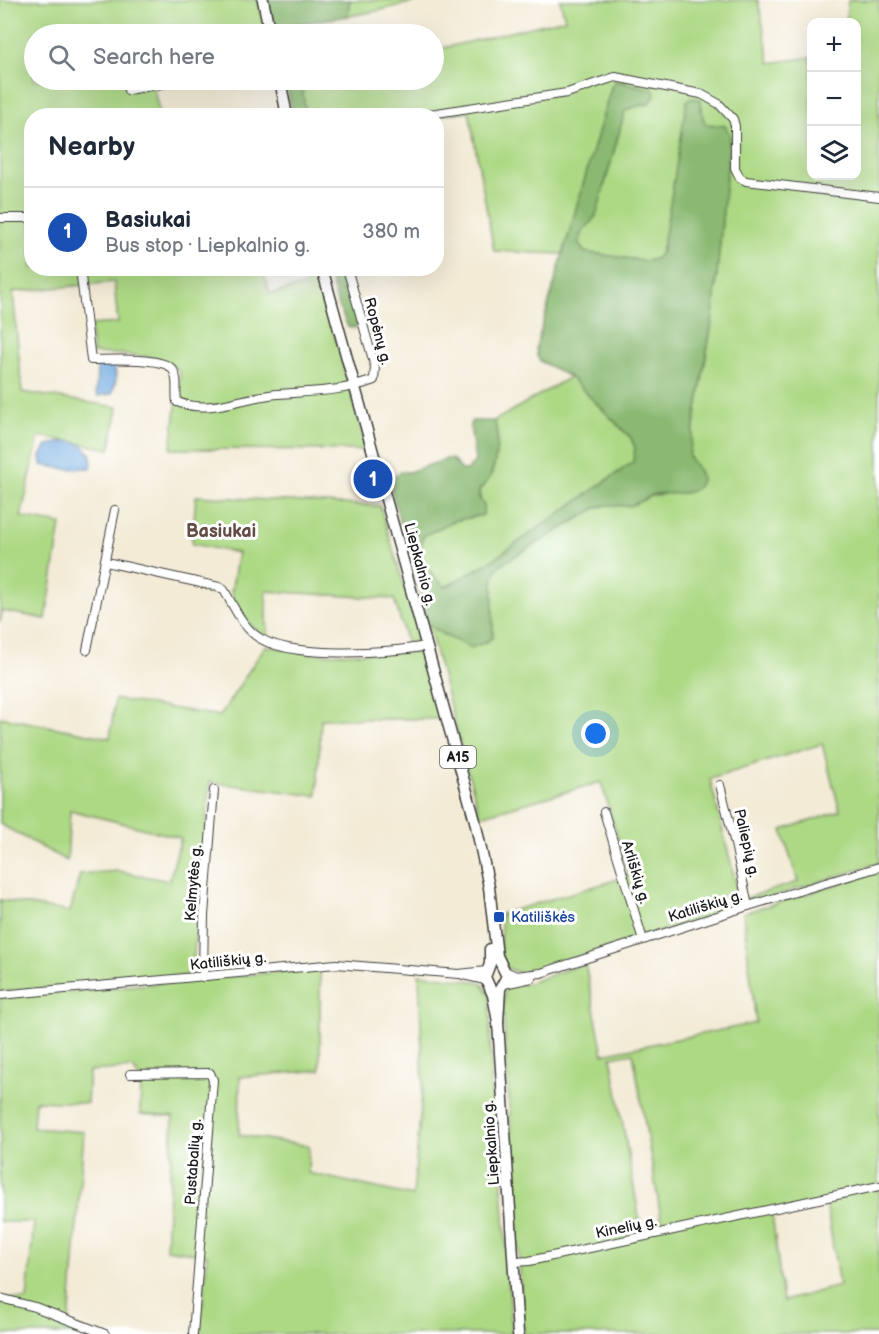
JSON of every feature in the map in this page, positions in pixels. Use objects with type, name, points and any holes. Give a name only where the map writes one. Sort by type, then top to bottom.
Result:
[{"type":"highway","points":[[263,0],[268,24]]},
{"type":"highway","points":[[282,90],[285,108]]},
{"type":"highway","name":"Liepkalnio g.","points":[[324,276],[466,786],[489,887],[496,956],[495,976],[514,1262]]},
{"type":"highway","name":"A15","points":[[514,1262],[518,1334]]},
{"type":"street","points":[[444,112],[567,93],[615,78],[700,94],[719,104],[733,119],[735,168],[740,178],[746,182],[879,196]]},
{"type":"street","points":[[0,218],[24,218]]},
{"type":"street","points":[[81,276],[91,360],[164,363],[174,370],[177,402],[203,407],[218,406],[256,397],[334,391],[355,387]]},
{"type":"street","name":"Ropėnų g.","points":[[349,276],[376,374],[374,380],[355,387]]},
{"type":"street","points":[[87,650],[115,510]]},
{"type":"street","points":[[106,562],[219,587],[224,590],[246,627],[270,644],[353,652],[392,651],[427,646]]},
{"type":"street","name":"Paliepių g.","points":[[720,785],[748,906]]},
{"type":"street","name":"Kelmytės g.","points":[[202,977],[202,937],[214,790]]},
{"type":"street","name":"Arliškių g.","points":[[604,812],[643,940]]},
{"type":"street","name":"Katiliškių g.","points":[[0,995],[336,964],[530,979],[541,973],[748,906],[879,867]]},
{"type":"street","name":"Katiliškių g.","points":[[495,976],[541,973]]},
{"type":"street","name":"Pustabalių g.","points":[[130,1074],[210,1073],[213,1080],[193,1334]]},
{"type":"street","name":"Kinelių g.","points":[[514,1262],[529,1261],[879,1186]]},
{"type":"street","points":[[0,1298],[34,1307],[105,1334]]},
{"type":"green space","points":[[0,0],[258,0],[264,24],[24,24],[24,90],[154,90],[158,108],[24,108],[24,276],[265,276],[270,294],[307,285],[305,276],[318,276],[367,450],[171,449],[180,375],[175,368],[154,358],[93,353],[90,325],[118,323],[114,282],[13,292],[22,392],[118,407],[110,449],[39,436],[21,517],[61,524],[46,619],[2,611],[0,622]]},
{"type":"green space","points":[[268,0],[351,0],[348,16],[296,24],[274,24]]},
{"type":"green space","points":[[351,0],[422,0],[348,16]]},
{"type":"green space","points":[[560,0],[758,0],[770,63],[807,58],[807,180],[861,180],[861,18],[846,18],[848,0],[879,0],[879,863],[531,972],[509,969],[504,963],[500,945],[501,914],[629,876],[601,782],[480,816],[428,624],[444,635],[493,637],[492,588],[493,579],[500,565],[598,507],[663,494],[694,466],[689,455],[713,316],[730,135],[725,126],[706,124],[703,120],[702,105],[659,257],[645,261],[584,252],[579,243],[581,234],[596,216],[625,111],[632,106],[648,104],[616,81],[612,85],[563,254],[494,251],[469,111],[444,115],[444,108],[305,108],[302,90],[444,90],[444,48],[565,19]],"holes":[[[822,744],[840,811],[782,830],[798,882],[740,900],[710,779]]]},
{"type":"green space","points":[[616,81],[653,89],[655,95],[650,102],[625,111],[596,216],[581,234],[579,243],[584,252],[645,261],[655,259],[662,252],[687,101],[691,98],[699,99],[706,124],[725,126],[730,135],[713,316],[689,455],[701,479],[695,490],[689,492],[656,494],[630,506],[598,507],[500,565],[493,579],[493,637],[471,648],[444,635],[428,624],[389,481],[400,472],[409,472],[447,459],[452,459],[462,470],[468,470],[475,461],[470,424],[472,421],[494,421],[497,441],[494,466],[489,479],[479,490],[479,498],[484,505],[483,515],[453,521],[423,536],[423,559],[429,570],[445,587],[488,563],[633,462],[635,448],[631,438],[570,377],[540,361],[536,347],[612,85]]},
{"type":"green space","points":[[287,90],[302,90],[305,108],[291,108]]},
{"type":"green space","points":[[330,276],[345,276],[357,325],[355,328],[348,327],[337,302]]},
{"type":"green space","points":[[570,377],[631,438],[635,448],[633,462],[488,563],[445,587],[425,565],[422,552],[423,536],[453,521],[483,515],[479,490],[489,479],[494,467],[497,441],[494,421]]},
{"type":"green space","points":[[196,496],[380,506],[418,632],[416,641],[408,646],[394,599],[266,591],[268,640],[246,619],[231,593],[238,553],[192,544]]},
{"type":"green space","points":[[265,646],[318,654],[420,652],[426,658],[441,719],[321,719],[317,796],[210,782],[192,975],[0,992],[0,900],[70,912],[80,874],[118,871],[169,881],[181,838],[70,810],[67,861],[0,824],[0,717],[110,738],[115,699],[220,716]]},
{"type":"green space","points":[[879,872],[879,1334],[524,1334],[503,1008],[505,988],[526,984],[585,963],[603,1054],[756,1023],[743,913]],"holes":[[[633,1053],[662,1223],[641,1228],[611,1057]],[[826,1202],[839,1286],[783,1301],[772,1214]]]},
{"type":"green space","points":[[320,968],[320,1070],[240,1077],[239,1135],[309,1146],[308,1173],[413,1196],[423,1083],[419,974],[481,982],[490,994],[491,1089],[497,1115],[512,1334],[200,1334],[207,1255],[166,1249],[173,1117],[140,1114],[141,1081],[133,1068],[89,1071],[87,1103],[35,1101],[33,1128],[84,1132],[69,1324],[94,1334],[0,1334],[0,1297],[27,1300],[34,1222],[0,1222],[0,998]]},
{"type":"water","points":[[115,365],[116,380],[112,394],[98,396],[96,393],[97,366]]},
{"type":"water","points":[[70,441],[80,444],[90,453],[91,468],[65,469],[42,465],[41,456],[47,445]]},
{"type":"place","name":"Basiukai","points":[[373,479]]},
{"type":"place","name":"Katiliškės","points":[[499,917]]},
{"type":"district","name":"Basiukai","points":[[221,531]]}]
